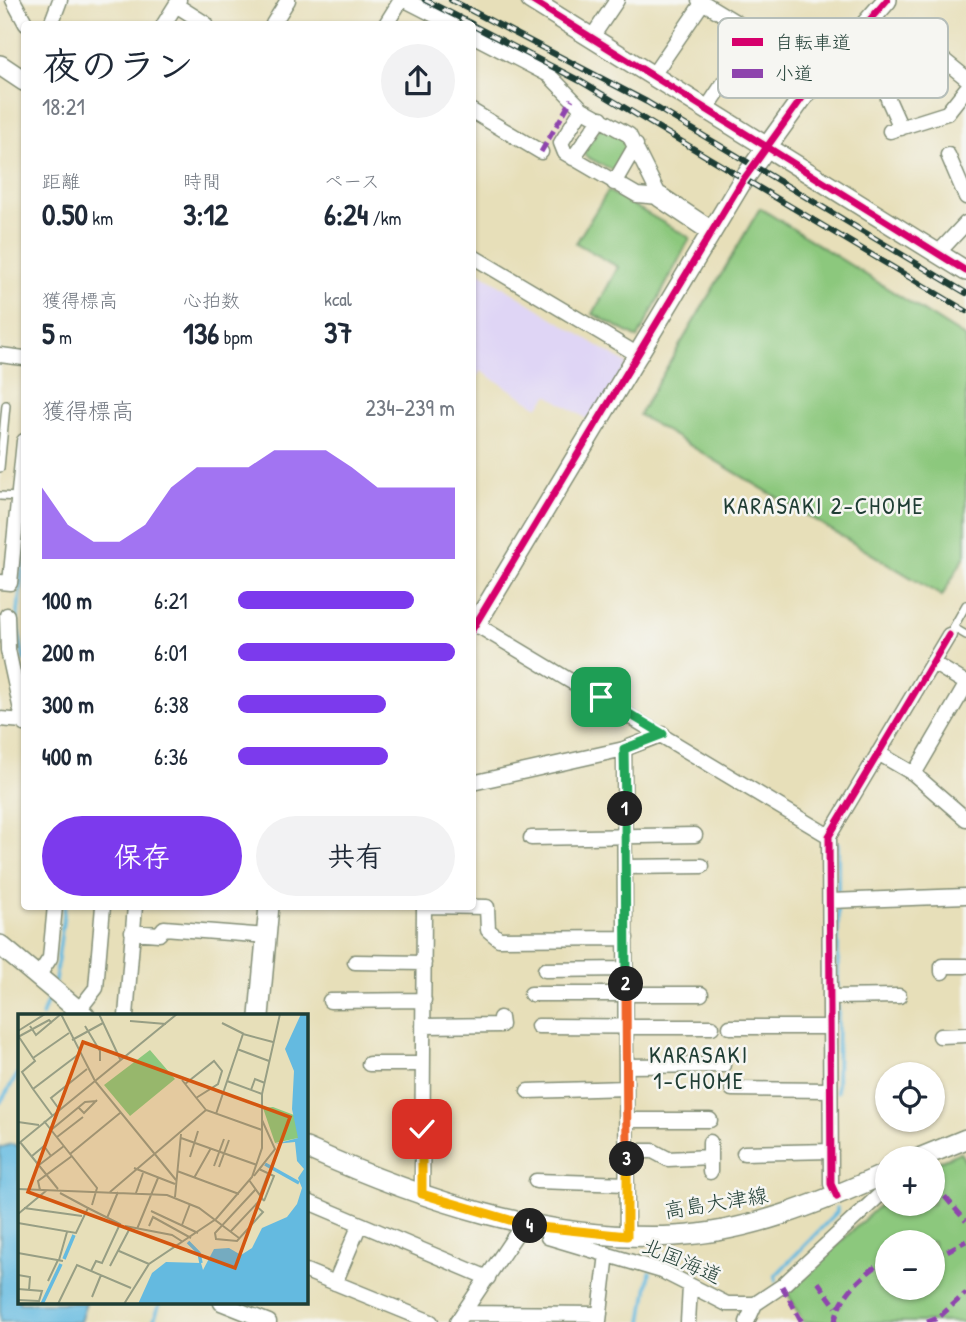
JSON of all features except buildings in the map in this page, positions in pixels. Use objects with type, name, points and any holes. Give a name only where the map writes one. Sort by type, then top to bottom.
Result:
[{"type":"street","points":[[13,0],[24,21]]},
{"type":"street","points":[[52,21],[60,0]]},
{"type":"street","points":[[275,21],[288,0]]},
{"type":"street","points":[[388,21],[403,0],[446,21]]},
{"type":"street","points":[[533,0],[966,271]]},
{"type":"street","points":[[592,37],[617,0]]},
{"type":"street","points":[[871,18],[887,0]]},
{"type":"street","points":[[653,75],[701,1],[728,18]]},
{"type":"street","points":[[166,21],[178,3],[202,21]]},
{"type":"street","points":[[476,37],[550,75],[582,109],[629,135],[660,197]]},
{"type":"street","points":[[948,63],[966,78]]},
{"type":"street","points":[[0,65],[21,79]]},
{"type":"street","points":[[888,99],[896,130],[947,113],[966,89]]},
{"type":"street","points":[[707,108],[718,92]]},
{"type":"street","points":[[476,622],[640,356],[711,231],[767,145],[803,98]]},
{"type":"street","points":[[582,109],[561,143],[565,153],[637,195],[660,197],[711,231]]},
{"type":"street","points":[[476,113],[541,152]]},
{"type":"street","points":[[573,158],[601,118]]},
{"type":"street","points":[[614,183],[636,145]]},
{"type":"street","points":[[948,155],[966,197]]},
{"type":"street","points":[[937,254],[966,223]]},
{"type":"street","points":[[476,258],[640,356]]},
{"type":"street","points":[[0,355],[21,358]]},
{"type":"street","points":[[0,364],[21,366]]},
{"type":"street","points":[[0,582],[10,583],[21,498]]},
{"type":"street","points":[[7,615],[4,650],[21,688]]},
{"type":"street","points":[[476,626],[663,734],[829,836]]},
{"type":"street","points":[[837,1197],[831,1184],[829,836],[951,632]]},
{"type":"street","points":[[914,774],[966,684],[933,663]]},
{"type":"street","points":[[0,719],[21,722]]},
{"type":"street","points":[[476,782],[624,749],[663,734]]},
{"type":"street","points":[[624,749],[627,1236]]},
{"type":"street","points":[[878,753],[914,774],[964,813]]},
{"type":"street","points":[[531,838],[695,835]]},
{"type":"street","points":[[625,867],[702,866]]},
{"type":"street","points":[[830,901],[966,896]]},
{"type":"street","points":[[476,907],[486,907],[488,930],[499,939],[625,938]]},
{"type":"street","points":[[46,985],[55,910]]},
{"type":"street","points":[[0,945],[81,1013],[96,988],[103,910]]},
{"type":"street","points":[[126,1014],[135,910]]},
{"type":"street","points":[[259,1014],[270,910]]},
{"type":"street","points":[[422,1194],[425,910]]},
{"type":"street","points":[[132,932],[159,934],[164,928],[267,936]]},
{"type":"street","points":[[355,962],[424,963]]},
{"type":"street","points":[[942,972],[942,966],[966,966]]},
{"type":"street","points":[[545,970],[626,969]]},
{"type":"street","points":[[531,994],[701,994]]},
{"type":"street","points":[[830,997],[899,996]]},
{"type":"street","points":[[330,1001],[424,1000]]},
{"type":"street","points":[[424,1026],[501,1025],[500,1018]]},
{"type":"street","points":[[538,1027],[712,1027]]},
{"type":"street","points":[[730,1027],[830,1027]]},
{"type":"street","points":[[940,1036],[966,1035]]},
{"type":"street","points":[[369,1064],[423,1063]]},
{"type":"street","points":[[626,1066],[723,1065]]},
{"type":"street","points":[[528,1091],[626,1088]]},
{"type":"street","points":[[732,1089],[831,1090]]},
{"type":"street","points":[[627,1120],[710,1119]]},
{"type":"street","points":[[945,1147],[966,1139]]},
{"type":"street","points":[[627,1151],[653,1151],[668,1159],[710,1165],[710,1142]]},
{"type":"street","name":"高島大津線","points":[[308,1149],[422,1194],[523,1224],[548,1229],[627,1236],[677,1236],[778,1217],[837,1197],[875,1179]]},
{"type":"street","points":[[744,1153],[831,1152]]},
{"type":"street","points":[[536,1181],[627,1184]]},
{"type":"street","points":[[747,1322],[755,1304],[782,1286],[875,1199]]},
{"type":"street","points":[[308,1202],[488,1278]]},
{"type":"street","points":[[335,1283],[360,1224]]},
{"type":"street","points":[[461,1317],[523,1224]]},
{"type":"street","name":"北国海道","points":[[548,1229],[548,1237],[662,1271],[727,1304],[755,1304]]},
{"type":"street","points":[[461,1317],[599,1318],[607,1254]]},
{"type":"street","points":[[308,1272],[431,1322]]},
{"type":"street","points":[[688,1322],[690,1287]]},
{"type":"street","points":[[224,1304],[269,1322]]},
{"type":"street","points":[[390,1322],[396,1307]]},
{"type":"lane","points":[[0,468],[6,405]]},
{"type":"lane","points":[[0,496],[21,498]]},
{"type":"lane","points":[[966,605],[951,632],[966,635]]},
{"type":"shaded area","points":[[476,270],[627,364],[592,422],[548,395],[538,407],[481,371],[476,378]]},
{"type":"green space","points":[[603,124],[629,140],[620,166],[612,170],[585,156],[584,150]]},
{"type":"green space","points":[[608,191],[690,238],[638,338],[593,314],[618,267],[576,243]]},
{"type":"green space","points":[[760,208],[966,338],[966,554],[942,596],[639,415]]},
{"type":"green space","points":[[960,1152],[966,1162],[966,1322],[803,1322],[787,1292],[875,1209],[875,1216],[945,1216],[945,1159]]},
{"type":"water","points":[[11,1144],[18,1146],[18,1304],[86,1304],[80,1322],[0,1322],[0,1148]]},
{"type":"waterway","points":[[21,579],[17,624],[21,645]]},
{"type":"waterway","points":[[838,843],[838,891]]},
{"type":"waterway","points":[[55,981],[64,910]]},
{"type":"waterway","points":[[838,910],[838,987]]},
{"type":"waterway","points":[[43,1014],[50,994]]},
{"type":"waterway","points":[[837,1092],[838,1006]]},
{"type":"waterway","points":[[0,1103],[18,1074]]},
{"type":"waterway","points":[[776,1280],[775,1276],[837,1212],[837,1208]]},
{"type":"waterway","points":[[642,1322],[650,1272]]},
{"type":"waterway","points":[[153,1322],[160,1304]]},
{"type":"railway","points":[[425,0],[466,21]]},
{"type":"railway","points":[[451,0],[647,102],[966,293]]},
{"type":"railway","points":[[476,27],[580,81],[966,311]]},
{"type":"marked path","points":[[541,152],[572,99]]},
{"type":"marked path","points":[[945,1197],[966,1221]]},
{"type":"marked path","points":[[945,1252],[966,1241]]},
{"type":"marked path","points":[[835,1322],[837,1312],[847,1294],[875,1267]]},
{"type":"marked path","points":[[818,1282],[836,1307]]},
{"type":"marked path","points":[[782,1286],[802,1322]]},
{"type":"marked path","points":[[927,1322],[938,1318],[966,1293]]},
{"type":"cycle path","points":[[531,0],[966,271]]},
{"type":"cycle path","points":[[871,18],[887,0]]},
{"type":"cycle path","points":[[476,623],[741,183],[802,98]]},
{"type":"cycle path","points":[[837,1197],[831,1184],[829,836],[949,635]]},
{"type":"district","name":"KARASAKI 2-CHOME","points":[[824,506]]},
{"type":"district","name":"KARASAKI 1-CHOME","points":[[699,1068]]},
{"type":"route","points":[[422,1129],[422,1194],[523,1224],[590,1234],[627,1236],[624,749],[663,734],[601,697]]}]
